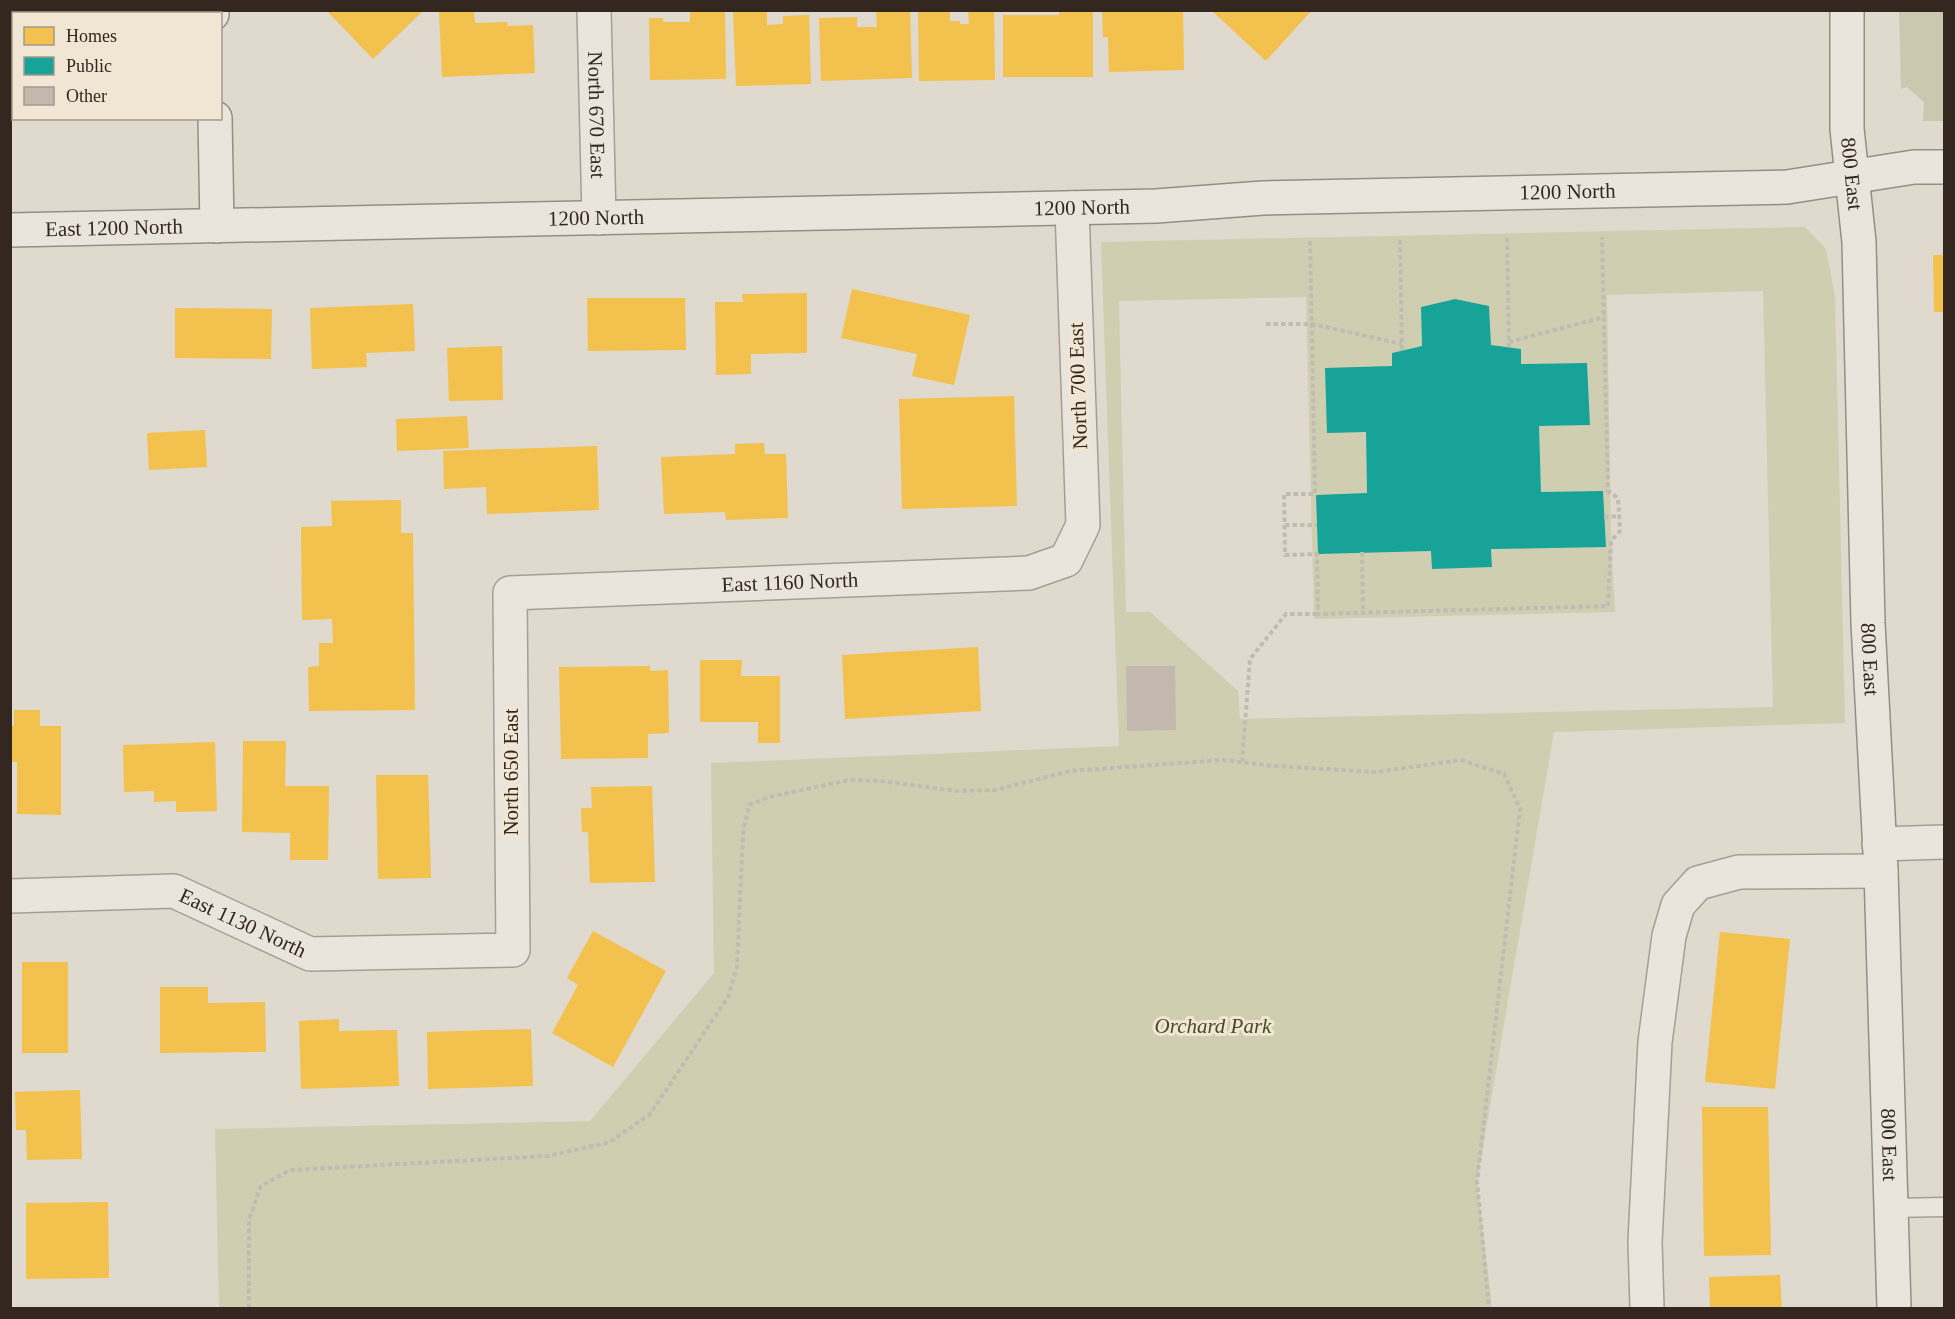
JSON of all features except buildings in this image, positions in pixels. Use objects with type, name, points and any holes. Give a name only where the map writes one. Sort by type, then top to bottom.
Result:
[{"type":"street","name":"North 670 East","points":[[594,10],[599,218]]},
{"type":"street","name":"800 East","points":[[1847,10],[1847,129],[1859,242],[1868,623],[1880,857],[1894,1308]]},
{"type":"street","points":[[215,120],[217,226]]},
{"type":"street","name":"1200 North","points":[[217,226],[1156,207],[1263,198],[1787,188],[1914,167],[1944,167]]},
{"type":"street","name":"North 700 East","points":[[1066,560],[1083,525],[1072,208]]},
{"type":"street","name":"East 1200 North","points":[[10,230],[217,226]]},
{"type":"street","name":"East 1160 North","points":[[510,593],[1029,573],[1066,560]]},
{"type":"street","name":"North 650 East","points":[[510,593],[513,950]]},
{"type":"street","points":[[1647,1308],[1645,1242],[1655,1042],[1669,936],[1678,904],[1698,883],[1739,872],[1880,857],[1944,842]]},
{"type":"street","name":"East 1130 North","points":[[10,896],[174,891],[310,954],[513,950]]},
{"type":"lane","points":[[1891,1208],[1944,1207]]},
{"type":"path","points":[[1242,762],[1250,659],[1286,614],[1608,606],[1611,541],[1620,531],[1618,498],[1608,491],[1602,237]]},
{"type":"path","points":[[1507,238],[1509,345],[1604,317]]},
{"type":"path","points":[[1400,240],[1402,351]]},
{"type":"path","points":[[1310,241],[1315,494],[1284,495],[1286,555],[1317,554],[1318,614]]},
{"type":"path","points":[[1266,324],[1312,324],[1402,344]]},
{"type":"path","points":[[1604,517],[1619,516]]},
{"type":"path","points":[[1285,525],[1317,525]]},
{"type":"path","points":[[1362,552],[1363,612]]},
{"type":"path","points":[[249,1308],[249,1219],[261,1186],[290,1170],[548,1156],[610,1142],[650,1114],[728,997],[737,967],[743,833],[749,805],[769,797],[849,780],[880,781],[957,791],[995,790],[1070,771],[1223,760],[1376,772],[1461,760],[1504,774],[1520,810],[1477,1182],[1489,1308]]},
{"type":"green space","name":"Orchard Park","points":[[1805,227],[1826,249],[1835,297],[1845,723],[1554,732],[1477,1182],[1492,1308],[219,1308],[215,1129],[590,1121],[714,973],[711,763],[1119,746],[1101,242]],"holes":[[[1763,291],[1773,707],[1240,719],[1238,691],[1150,612],[1126,612],[1119,301],[1306,297],[1314,619],[1615,612],[1611,541],[1607,295]],[[1455,299],[1489,306],[1491,345],[1521,349],[1521,364],[1587,363],[1590,425],[1539,426],[1541,492],[1491,549],[1492,567],[1431,551],[1367,493],[1366,432],[1392,366],[1392,353],[1422,346],[1421,307]]]},
{"type":"shaded area","points":[[1899,11],[1944,11],[1944,121],[1923,121],[1924,102],[1907,87],[1901,89]]}]
